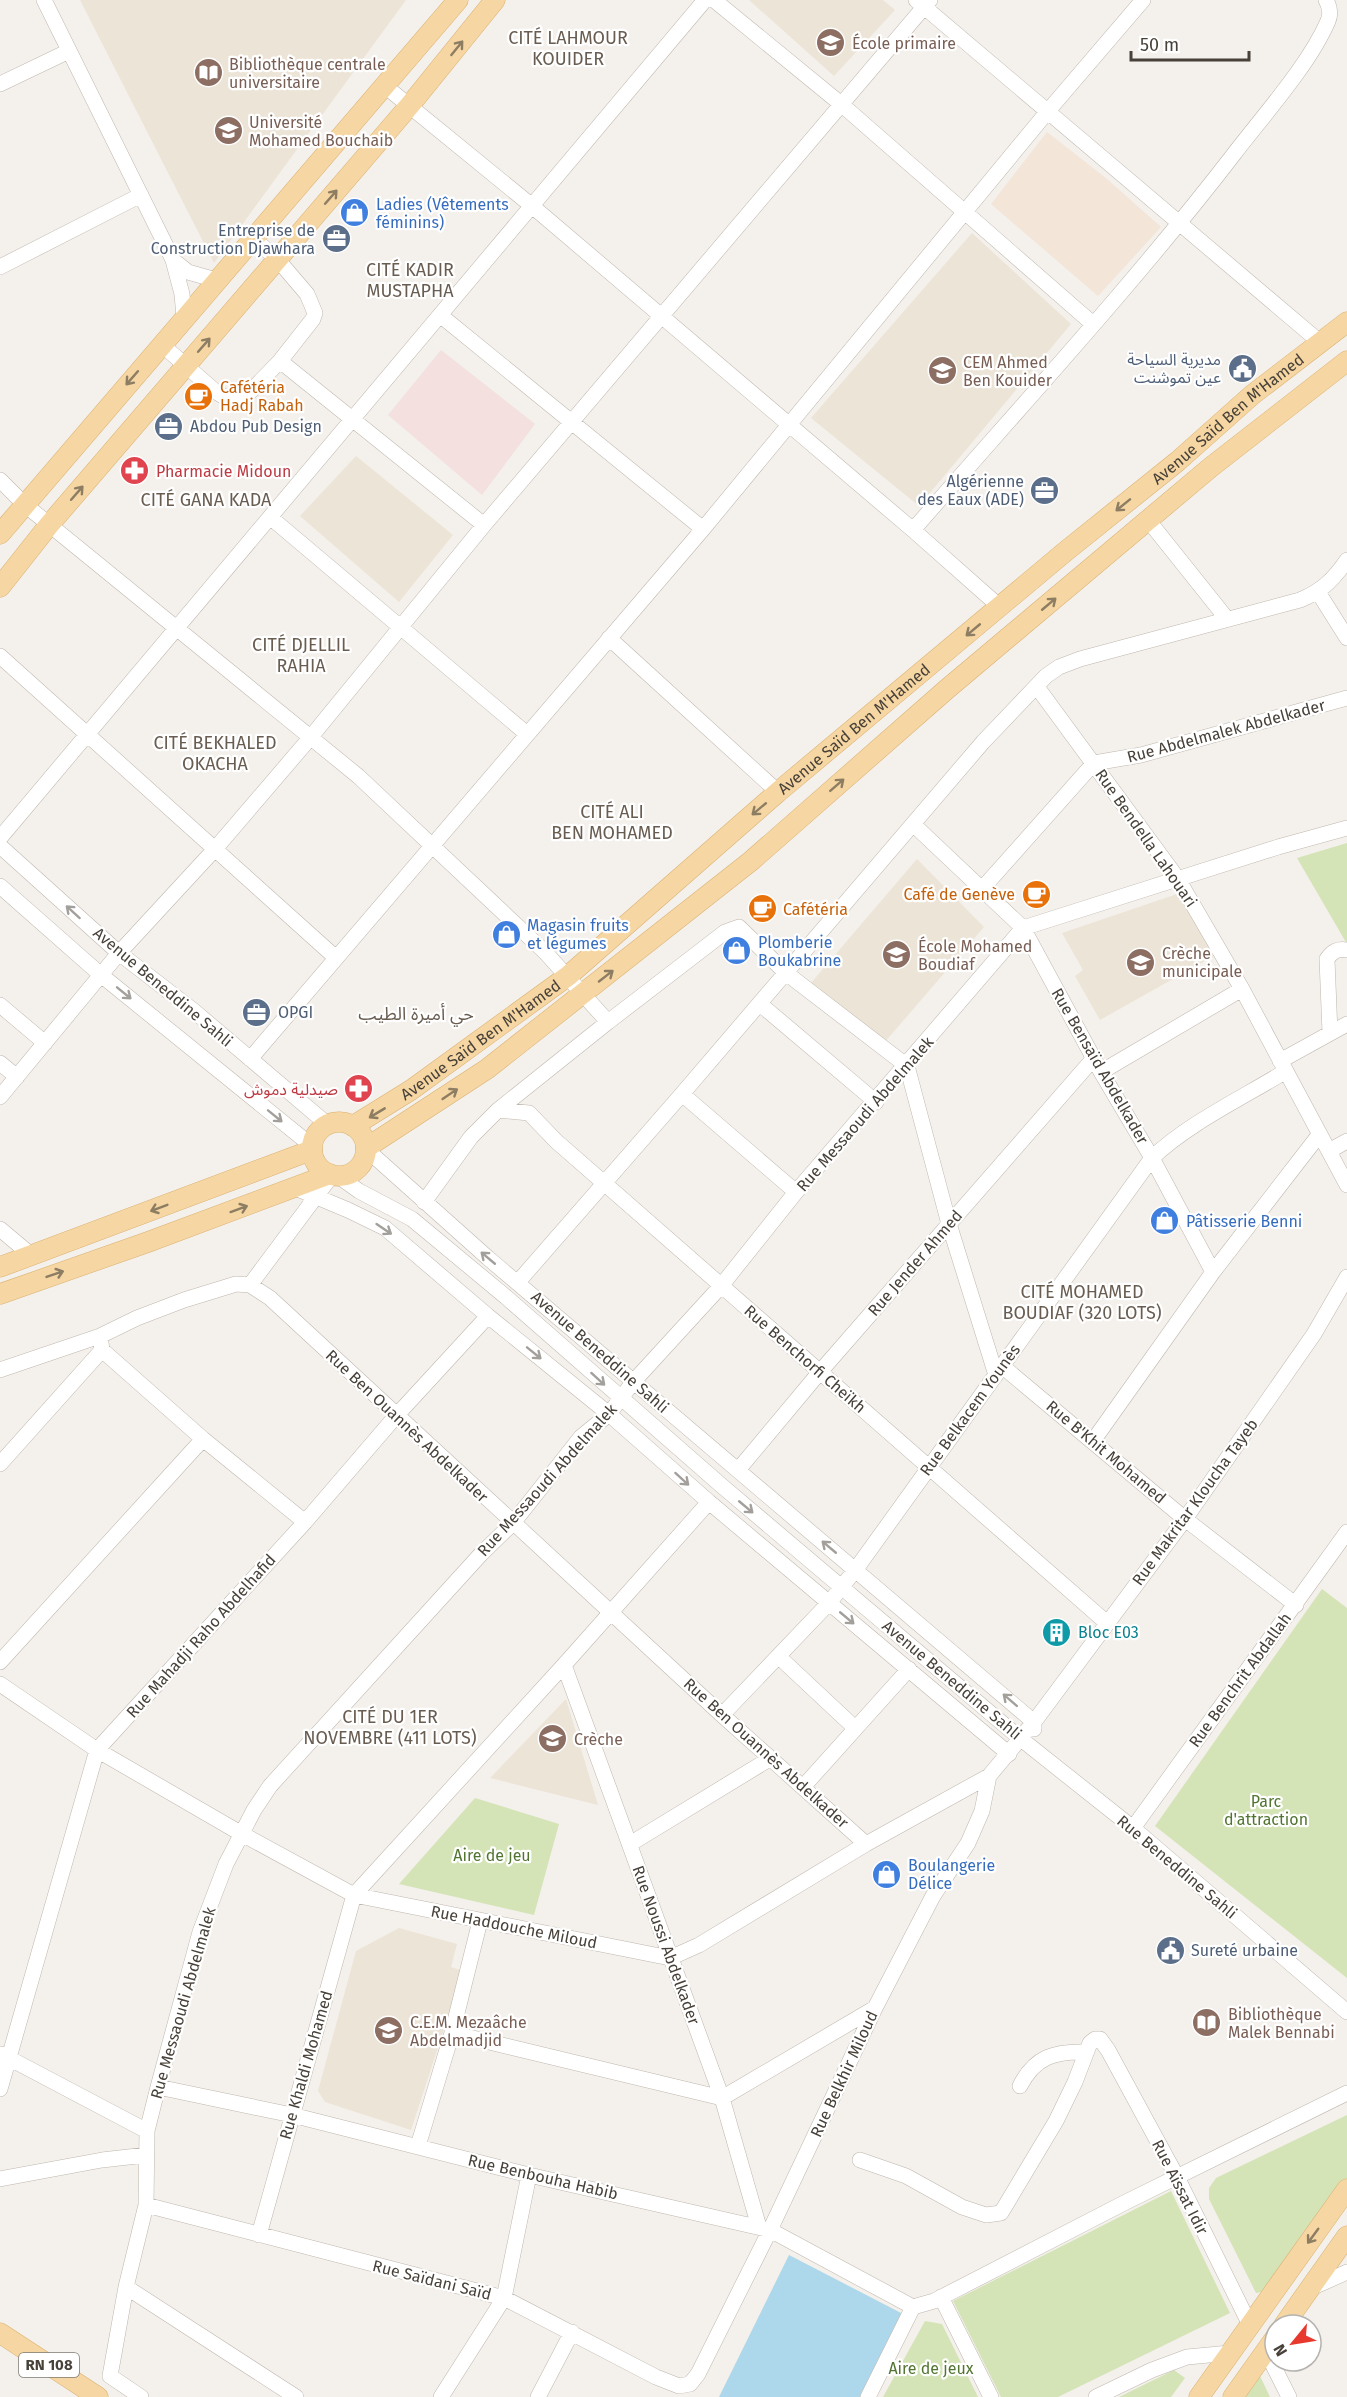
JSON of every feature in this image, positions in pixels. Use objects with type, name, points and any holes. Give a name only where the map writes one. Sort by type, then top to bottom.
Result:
[{"type":"main road","points":[[0,534],[458,0]]},
{"type":"main road","points":[[0,587],[49,525],[410,105],[495,0]]},
{"type":"main road","name":"Avenue Saïd Ben M'Hamed","points":[[353,1126],[411,1090],[568,976],[778,792],[1066,551],[1178,461],[1252,395],[1347,322]]},
{"type":"main road","name":"Avenue Saïd Ben M'Hamed","points":[[366,1149],[487,1069],[751,861],[947,689],[1211,467],[1345,367]]},
{"type":"main road","points":[[0,1294],[148,1242],[292,1187],[355,1171],[361,1165],[366,1149],[364,1140],[353,1126],[336,1122],[327,1125],[314,1137],[312,1148],[316,1164],[334,1175]]},
{"type":"main road","points":[[0,1267],[312,1148]]},
{"type":"main road","points":[[1199,2397],[1347,2189]]},
{"type":"main road","points":[[1293,2313],[1347,2235]]},
{"type":"main road","points":[[1250,2325],[1263,2338]]},
{"type":"main road","name":"RN 108","points":[[0,2333],[98,2397]]},
{"type":"main road","points":[[1233,2397],[1263,2355]]},
{"type":"street","points":[[44,0],[173,260],[182,294],[184,317]]},
{"type":"street","points":[[0,838],[705,0]]},
{"type":"street","points":[[714,0],[841,104],[1093,324]]},
{"type":"street","points":[[250,1059],[703,529],[1048,111],[1143,0]]},
{"type":"street","points":[[913,530],[1180,224],[1287,85],[1314,45],[1329,20],[1330,7],[1326,0]]},
{"type":"street","points":[[0,1097],[119,953],[215,849],[310,738],[484,525],[841,104],[924,2],[1048,111],[1321,343]]},
{"type":"street","points":[[0,84],[69,51]]},
{"type":"street","points":[[385,86],[661,315],[913,530],[1000,608]]},
{"type":"street","points":[[0,267],[141,195]]},
{"type":"street","points":[[161,344],[216,392],[230,400],[244,396],[280,361],[313,319],[315,313],[307,294],[278,260],[253,238]]},
{"type":"street","points":[[173,260],[197,276],[216,280]]},
{"type":"street","points":[[440,315],[703,529]]},
{"type":"street","points":[[280,361],[484,525]]},
{"type":"street","points":[[0,480],[49,525],[358,776],[568,976],[608,1022]]},
{"type":"street","points":[[270,517],[527,734]]},
{"type":"street","points":[[1148,520],[1227,619]]},
{"type":"street","points":[[518,1282],[760,1004],[983,742],[1046,676],[1059,667],[1080,658],[1300,600],[1318,592],[1328,584],[1347,560]]},
{"type":"street","points":[[1318,592],[1347,638]]},
{"type":"street","points":[[609,638],[778,792]]},
{"type":"street","points":[[0,656],[335,957]]},
{"type":"street","name":"Rue Bendella Lahouari","points":[[1037,687],[1178,879],[1242,989],[1347,1185]]},
{"type":"street","name":"Rue Abdelmalek Abdelkader","points":[[1094,763],[1141,755],[1347,698]]},
{"type":"street","points":[[981,890],[1094,763]]},
{"type":"street","name":"Rue Bensaïd Abdelkader","points":[[914,825],[1023,928],[1213,1272]]},
{"type":"street","points":[[1023,928],[1278,847],[1347,828]]},
{"type":"street","name":"Avenue Beneddine Sahli","points":[[0,846],[119,953],[194,1011],[327,1125]]},
{"type":"street","name":"Avenue Beneddine Sahli","points":[[0,886],[101,975],[312,1148]]},
{"type":"street","points":[[424,1202],[471,1137],[498,1110],[724,932],[739,927],[786,973],[907,1066],[949,1224],[999,1370]]},
{"type":"street","name":"Rue Messaoudi Abdelmalek","points":[[141,2397],[110,2376],[126,2287],[146,2205],[147,2131],[200,1932],[226,1864],[270,1786],[481,1554],[513,1523],[581,1437],[609,1414],[634,1381],[721,1286],[796,1192],[907,1066],[1023,928]]},
{"type":"street","points":[[1330,1033],[1327,959],[1332,952],[1347,950]]},
{"type":"street","name":"Rue Jender Ahmed","points":[[738,1470],[949,1224],[1098,1065],[1242,989]]},
{"type":"street","points":[[760,1004],[876,1102]]},
{"type":"street","points":[[0,1005],[45,1042]]},
{"type":"street","name":"Rue Belkacem Younès","points":[[722,1715],[829,1603],[856,1569],[1152,1158],[1166,1144],[1330,1033],[1347,1024]]},
{"type":"street","points":[[0,1063],[17,1077]]},
{"type":"street","points":[[682,1094],[796,1192]]},
{"type":"street","name":"Rue Benchorfi Cheïkh","points":[[498,1110],[529,1113],[556,1141],[1107,1623]]},
{"type":"street","points":[[1094,1441],[1213,1272],[1319,1135]]},
{"type":"street","points":[[1329,1151],[1347,1141]]},
{"type":"street","name":"Avenue Beneddine Sahli","points":[[366,1149],[424,1202],[1035,1722]]},
{"type":"street","points":[[0,1464],[101,1343],[137,1318],[236,1284],[250,1285],[334,1175]]},
{"type":"street","points":[[334,1175],[333,1184],[348,1210]]},
{"type":"street","name":"Avenue Beneddine Sahli","points":[[334,1175],[412,1219],[506,1297],[620,1399],[1027,1743]]},
{"type":"street","name":"Avenue Beneddine Sahli","points":[[292,1187],[385,1228],[488,1316],[609,1414],[709,1502],[1009,1754]]},
{"type":"street","points":[[0,1229],[31,1255]]},
{"type":"street","name":"Rue Makritar Kloucha Tayeb","points":[[1027,1743],[1035,1722],[1185,1519],[1314,1334],[1347,1277]]},
{"type":"street","name":"Rue Ben Ouannès Abdelkader","points":[[250,1285],[270,1298],[722,1715],[866,1844]]},
{"type":"street","name":"Rue Mahadji Raho Abdelhafid","points":[[97,1750],[305,1522],[396,1416],[488,1316]]},
{"type":"street","points":[[0,1370],[101,1343]]},
{"type":"street","points":[[101,1343],[203,1439],[305,1522]]},
{"type":"street","name":"Rue B'Khit Mohamed","points":[[999,1370],[1094,1441],[1185,1519],[1296,1605]]},
{"type":"street","points":[[0,1662],[203,1439]]},
{"type":"street","points":[[354,1895],[709,1502]]},
{"type":"street","name":"Rue Benchrit Abdallah","points":[[1133,1828],[1347,1532]]},
{"type":"street","points":[[778,1656],[855,1728]]},
{"type":"street","name":"Rue Noussi Abdelkader","points":[[564,1665],[722,2098],[765,2229]]},
{"type":"street","points":[[802,1787],[909,1669]]},
{"type":"street","name":"Rue Haddouche Miloud","points":[[0,1684],[97,1750],[242,1834],[354,1895],[670,1958]]},
{"type":"street","points":[[670,1958],[699,1945],[866,1844],[989,1776],[1009,1754],[1027,1743]]},
{"type":"street","name":"Rue Beneddine Sahli","points":[[1027,1743],[1133,1828],[1347,2012]]},
{"type":"street","points":[[0,2089],[4,2056],[97,1750]]},
{"type":"street","points":[[630,1844],[771,1758]]},
{"type":"street","name":"Rue Belkhir Miloud","points":[[698,2374],[765,2229],[875,2008],[933,1896],[968,1843],[982,1811],[989,1776]]},
{"type":"street","name":"Rue Khaldi Mohamed","points":[[259,2235],[354,1895]]},
{"type":"street","points":[[418,2146],[452,2033],[480,1921]]},
{"type":"street","points":[[452,2033],[722,2098],[875,2008]]},
{"type":"street","name":"Rue Aïssat Idir","points":[[1086,2052],[1090,2043],[1095,2039],[1100,2039],[1108,2050],[1177,2177],[1250,2325]]},
{"type":"street","points":[[860,2160],[906,2176],[962,2207],[986,2216],[1001,2213],[1056,2121],[1075,2082],[1086,2052],[1065,2051],[1049,2056],[1027,2072],[1020,2086]]},
{"type":"street","points":[[4,2056],[147,2131]]},
{"type":"street","name":"Rue Benbouha Habib","points":[[158,2087],[292,2115],[529,2175],[765,2229],[914,2307]]},
{"type":"street","points":[[868,2397],[914,2307],[941,2297],[1347,2093]]},
{"type":"street","points":[[0,2179],[102,2160],[147,2155]]},
{"type":"street","points":[[441,2397],[504,2298],[529,2175]]},
{"type":"street","name":"Rue Saïdani Saïd","points":[[146,2205],[504,2298],[656,2377],[679,2386],[690,2384],[698,2374]]},
{"type":"street","points":[[1310,2289],[1347,2272]]},
{"type":"street","points":[[126,2287],[296,2397]]},
{"type":"street","points":[[941,2297],[992,2397]]},
{"type":"street","points":[[538,2397],[572,2332]]},
{"type":"street","points":[[1096,2397],[1152,2370],[1187,2357],[1230,2353]]},
{"type":"street","points":[[1280,2373],[1288,2397]]},
{"type":"shaded area","name":"Université Mohamed Bouchaib","points":[[80,0],[406,0],[214,263]]},
{"type":"shaded area","name":"École primaire","points":[[749,0],[883,0],[895,10],[834,76]]},
{"type":"shaded area","points":[[1047,132],[1107,179],[1161,227],[1098,296],[991,204]]},
{"type":"shaded area","name":"CEM Ahmed Ben Kouider","points":[[972,233],[1071,324],[919,506],[811,418]]},
{"type":"shaded area","points":[[441,350],[535,424],[482,495],[388,415]]},
{"type":"shaded area","points":[[356,456],[453,535],[399,602],[300,516]]},
{"type":"shaded area","name":"École Mohamed Boudiaf","points":[[917,859],[984,927],[884,1043],[811,983]]},
{"type":"shaded area","name":"Crèche municipale","points":[[1183,892],[1219,953],[1100,1020],[1075,976],[1083,970],[1062,933]]},
{"type":"shaded area","name":"Crèche","points":[[566,1699],[598,1805],[490,1778]]},
{"type":"shaded area","name":"C.E.M. Mezaâche Abdelmadjid","points":[[399,1928],[457,1944],[451,1967],[463,1971],[411,2130],[325,2102],[318,2091],[356,1951]]},
{"type":"green space","points":[[1347,843],[1347,944],[1297,858]]},
{"type":"green space","name":"Parc d'attraction","points":[[1322,1589],[1347,1608],[1347,1978],[1155,1826]]},
{"type":"green space","name":"Aire de jeu","points":[[475,1798],[559,1824],[534,1915],[399,1884]]},
{"type":"green space","points":[[1347,2115],[1347,2182],[1268,2291],[1256,2293],[1209,2199],[1209,2188],[1216,2178]]},
{"type":"green space","points":[[1171,2191],[1230,2313],[1058,2397],[1001,2397],[953,2301]]},
{"type":"green space","name":"Aire de jeux","points":[[925,2321],[942,2324],[978,2397],[883,2397]]},
{"type":"green space","points":[[1174,2370],[1185,2378],[1171,2397],[1119,2397]]},
{"type":"green space","points":[[1260,2376],[1270,2397],[1245,2397]]},
{"type":"water","points":[[789,2255],[903,2314],[860,2397],[719,2397]]},
{"type":"place","name":"École primaire","points":[[831,43]]},
{"type":"place","name":"Bibliothèque centrale universitaire","points":[[208,73]]},
{"type":"place","name":"Université Mohamed Bouchaib","points":[[228,131]]},
{"type":"place","name":"Ladies (Vêtements féminins)","points":[[355,213]]},
{"type":"place","name":"Entreprise de Construction Djawhara","points":[[336,239]]},
{"type":"place","name":"مديرية السياحة عين تموشنت","points":[[1242,368]]},
{"type":"place","name":"CEM Ahmed Ben Kouider","points":[[942,371]]},
{"type":"place","name":"Cafétéria Hadj Rabah","points":[[199,396]]},
{"type":"place","name":"Abdou Pub Design","points":[[169,426]]},
{"type":"place","name":"Pharmacie Midoun","points":[[135,471]]},
{"type":"place","name":"Algérienne des Eaux (ADE)","points":[[1045,490]]},
{"type":"place","name":"Café de Genève","points":[[1036,894]]},
{"type":"place","name":"Cafétéria","points":[[762,909]]},
{"type":"place","name":"Magasin fruits et légumes","points":[[506,934]]},
{"type":"place","name":"Plomberie Boukabrine","points":[[737,951]]},
{"type":"place","name":"École Mohamed Boudiaf","points":[[897,955]]},
{"type":"place","name":"Crèche municipale","points":[[1141,962]]},
{"type":"place","name":"OPGI","points":[[257,1012]]},
{"type":"place","name":"صيدلية دموش","points":[[359,1089]]},
{"type":"place","name":"Pâtisserie Benni","points":[[1165,1221]]},
{"type":"place","name":"Bloc E03","points":[[1057,1632]]},
{"type":"place","name":"Crèche","points":[[553,1739]]},
{"type":"place","name":"Boulangerie Délice","points":[[887,1874]]},
{"type":"place","name":"Sureté urbaine","points":[[1170,1950]]},
{"type":"place","name":"Bibliothèque Malek Bennabi","points":[[1207,2023]]},
{"type":"place","name":"C.E.M. Mezaâche Abdelmadjid","points":[[389,2031]]},
{"type":"district","name":"CITÉ LAHMOUR KOUIDER","points":[[568,48]]},
{"type":"district","name":"CITÉ KADIR MUSTAPHA","points":[[410,280]]},
{"type":"district","name":"CITÉ GANA KADA","points":[[206,500]]},
{"type":"district","name":"CITÉ DJELLIL RAHIA","points":[[301,655]]},
{"type":"district","name":"CITÉ BEKHALED OKACHA","points":[[215,753]]},
{"type":"district","name":"CITÉ ALI BEN MOHAMED","points":[[612,822]]},
{"type":"district","name":"حي أميرة الطيب","points":[[416,1014]]},
{"type":"district","name":"CITÉ MOHAMED BOUDIAF (320 LOTS)","points":[[1082,1302]]},
{"type":"district","name":"CITÉ DU 1ER NOVEMBRE (411 LOTS)","points":[[390,1727]]}]
